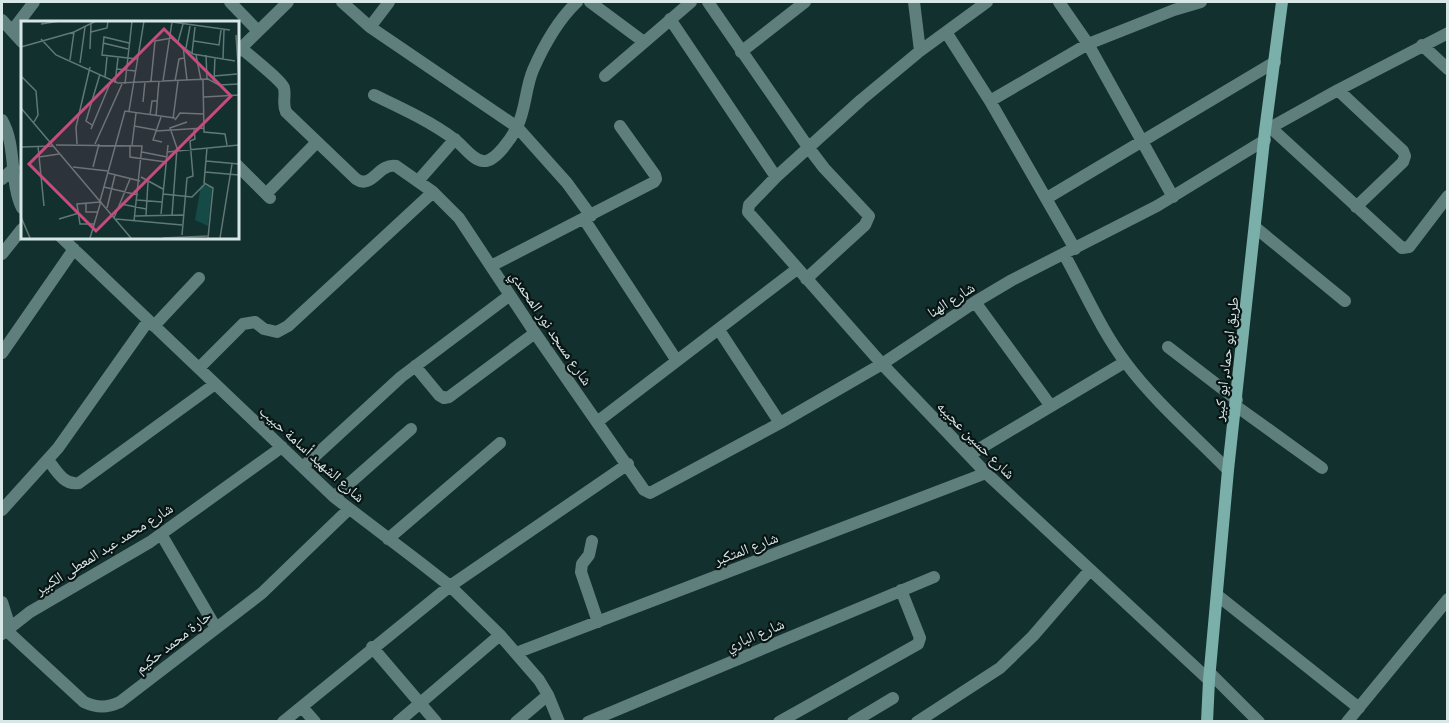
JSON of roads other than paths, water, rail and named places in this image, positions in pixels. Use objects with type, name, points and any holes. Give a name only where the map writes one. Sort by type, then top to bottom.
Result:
[{"type":"main road","name":"طريق ابو حماد, ابو كبير","points":[[1207,722],[1228,470],[1282,2]]},
{"type":"street","points":[[12,31],[34,2]]},
{"type":"street","points":[[230,2],[258,32]]},
{"type":"street","points":[[238,166],[269,197],[317,142],[286,112],[283,100],[285,91],[281,82],[239,50],[288,2]]},
{"type":"street","points":[[342,2],[370,27],[517,127],[567,183],[677,361]]},
{"type":"street","points":[[370,27],[389,2]]},
{"type":"street","points":[[374,95],[435,126],[455,139],[476,159],[486,161],[495,156],[517,127],[526,87],[533,69],[558,22],[577,2]]},
{"type":"street","points":[[590,2],[644,42]]},
{"type":"street","points":[[605,76],[691,2]]},
{"type":"street","points":[[708,2],[808,147],[824,168],[867,213],[867,222],[806,279]]},
{"type":"street","points":[[741,52],[805,2]]},
{"type":"street","points":[[914,2],[920,51]]},
{"type":"street","points":[[670,19],[776,177],[861,100],[920,51],[987,2]]},
{"type":"street","points":[[1059,2],[1088,44],[1173,197]]},
{"type":"street","points":[[990,101],[1088,44],[1171,6],[1201,2]]},
{"type":"street","points":[[2,20],[21,41]]},
{"type":"street","points":[[946,32],[1047,198],[1111,340],[1125,362],[1145,386],[1228,470]]},
{"type":"street","name":"شارع الهنا","points":[[655,490],[780,423],[882,364],[1012,280],[1173,197],[1267,133],[1338,90],[1448,33]]},
{"type":"street","points":[[1422,45],[1448,69]]},
{"type":"street","points":[[1047,198],[1275,62]]},
{"type":"street","points":[[1338,90],[1403,151],[1405,156],[1403,162],[1356,207]]},
{"type":"street","points":[[2,120],[7,130],[21,205]]},
{"type":"street","points":[[491,266],[654,182],[655,175],[620,126]]},
{"type":"street","points":[[1267,133],[1399,246],[1409,247],[1448,196]]},
{"type":"street","points":[[418,181],[455,139]]},
{"type":"street","name":"شارع مسجد نور المحمدي","points":[[317,142],[361,183],[368,182],[383,167],[390,165],[400,168],[433,192],[459,218],[535,333],[644,490],[650,493],[655,490]]},
{"type":"street","points":[[2,179],[14,168]]},
{"type":"street","name":"شارع حسين عجيبه","points":[[776,177],[748,207],[750,216],[882,364],[986,474],[1259,722]]},
{"type":"street","points":[[199,368],[243,324],[255,322],[264,329],[277,332],[288,326],[433,192]]},
{"type":"street","points":[[1256,228],[1345,302]]},
{"type":"street","points":[[2,254],[21,230]]},
{"type":"street","name":"شارع الشهيد أسامة حبيب","points":[[62,238],[334,497],[450,586],[500,635],[533,672],[548,695],[559,722]]},
{"type":"street","points":[[2,353],[74,249]]},
{"type":"street","points":[[597,422],[797,269]]},
{"type":"street","points":[[2,510],[48,460],[151,323],[200,278]]},
{"type":"street","points":[[303,467],[415,366],[510,295]]},
{"type":"street","points":[[975,302],[1050,405]]},
{"type":"street","points":[[719,330],[780,423]]},
{"type":"street","points":[[415,366],[439,395],[444,398],[449,397],[535,333]]},
{"type":"street","points":[[1168,347],[1322,468]]},
{"type":"street","points":[[969,455],[1125,362]]},
{"type":"street","points":[[48,460],[66,482],[79,483],[215,384]]},
{"type":"street","points":[[334,497],[411,429]]},
{"type":"street","points":[[388,539],[500,443]]},
{"type":"street","name":"شارع محمد عبد المعطى الكبير","points":[[6,631],[30,612],[161,534],[282,447]]},
{"type":"street","points":[[283,722],[372,647],[450,586],[628,464]]},
{"type":"street","name":"شارع المتكبر","points":[[516,652],[986,474]]},
{"type":"street","name":"حارة محمد حكيم","points":[[6,631],[84,702],[93,706],[111,706],[120,702],[275,582],[350,509]]},
{"type":"street","points":[[161,534],[216,628]]},
{"type":"street","points":[[592,541],[589,555],[582,564],[581,572],[598,622]]},
{"type":"street","points":[[917,722],[1000,668],[1033,636],[1090,570]]},
{"type":"street","name":"شارع الباري","points":[[588,722],[934,577]]},
{"type":"street","points":[[781,721],[918,644],[920,638],[902,590]]},
{"type":"street","points":[[1217,595],[1359,708]]},
{"type":"street","points":[[1347,722],[1448,599]]},
{"type":"street","points":[[2,602],[6,631]]},
{"type":"street","points":[[398,722],[500,635]]},
{"type":"street","points":[[372,647],[436,722]]},
{"type":"street","points":[[516,722],[548,695]]},
{"type":"street","points":[[853,722],[893,698]]},
{"type":"street","points":[[302,707],[315,722]]}]
